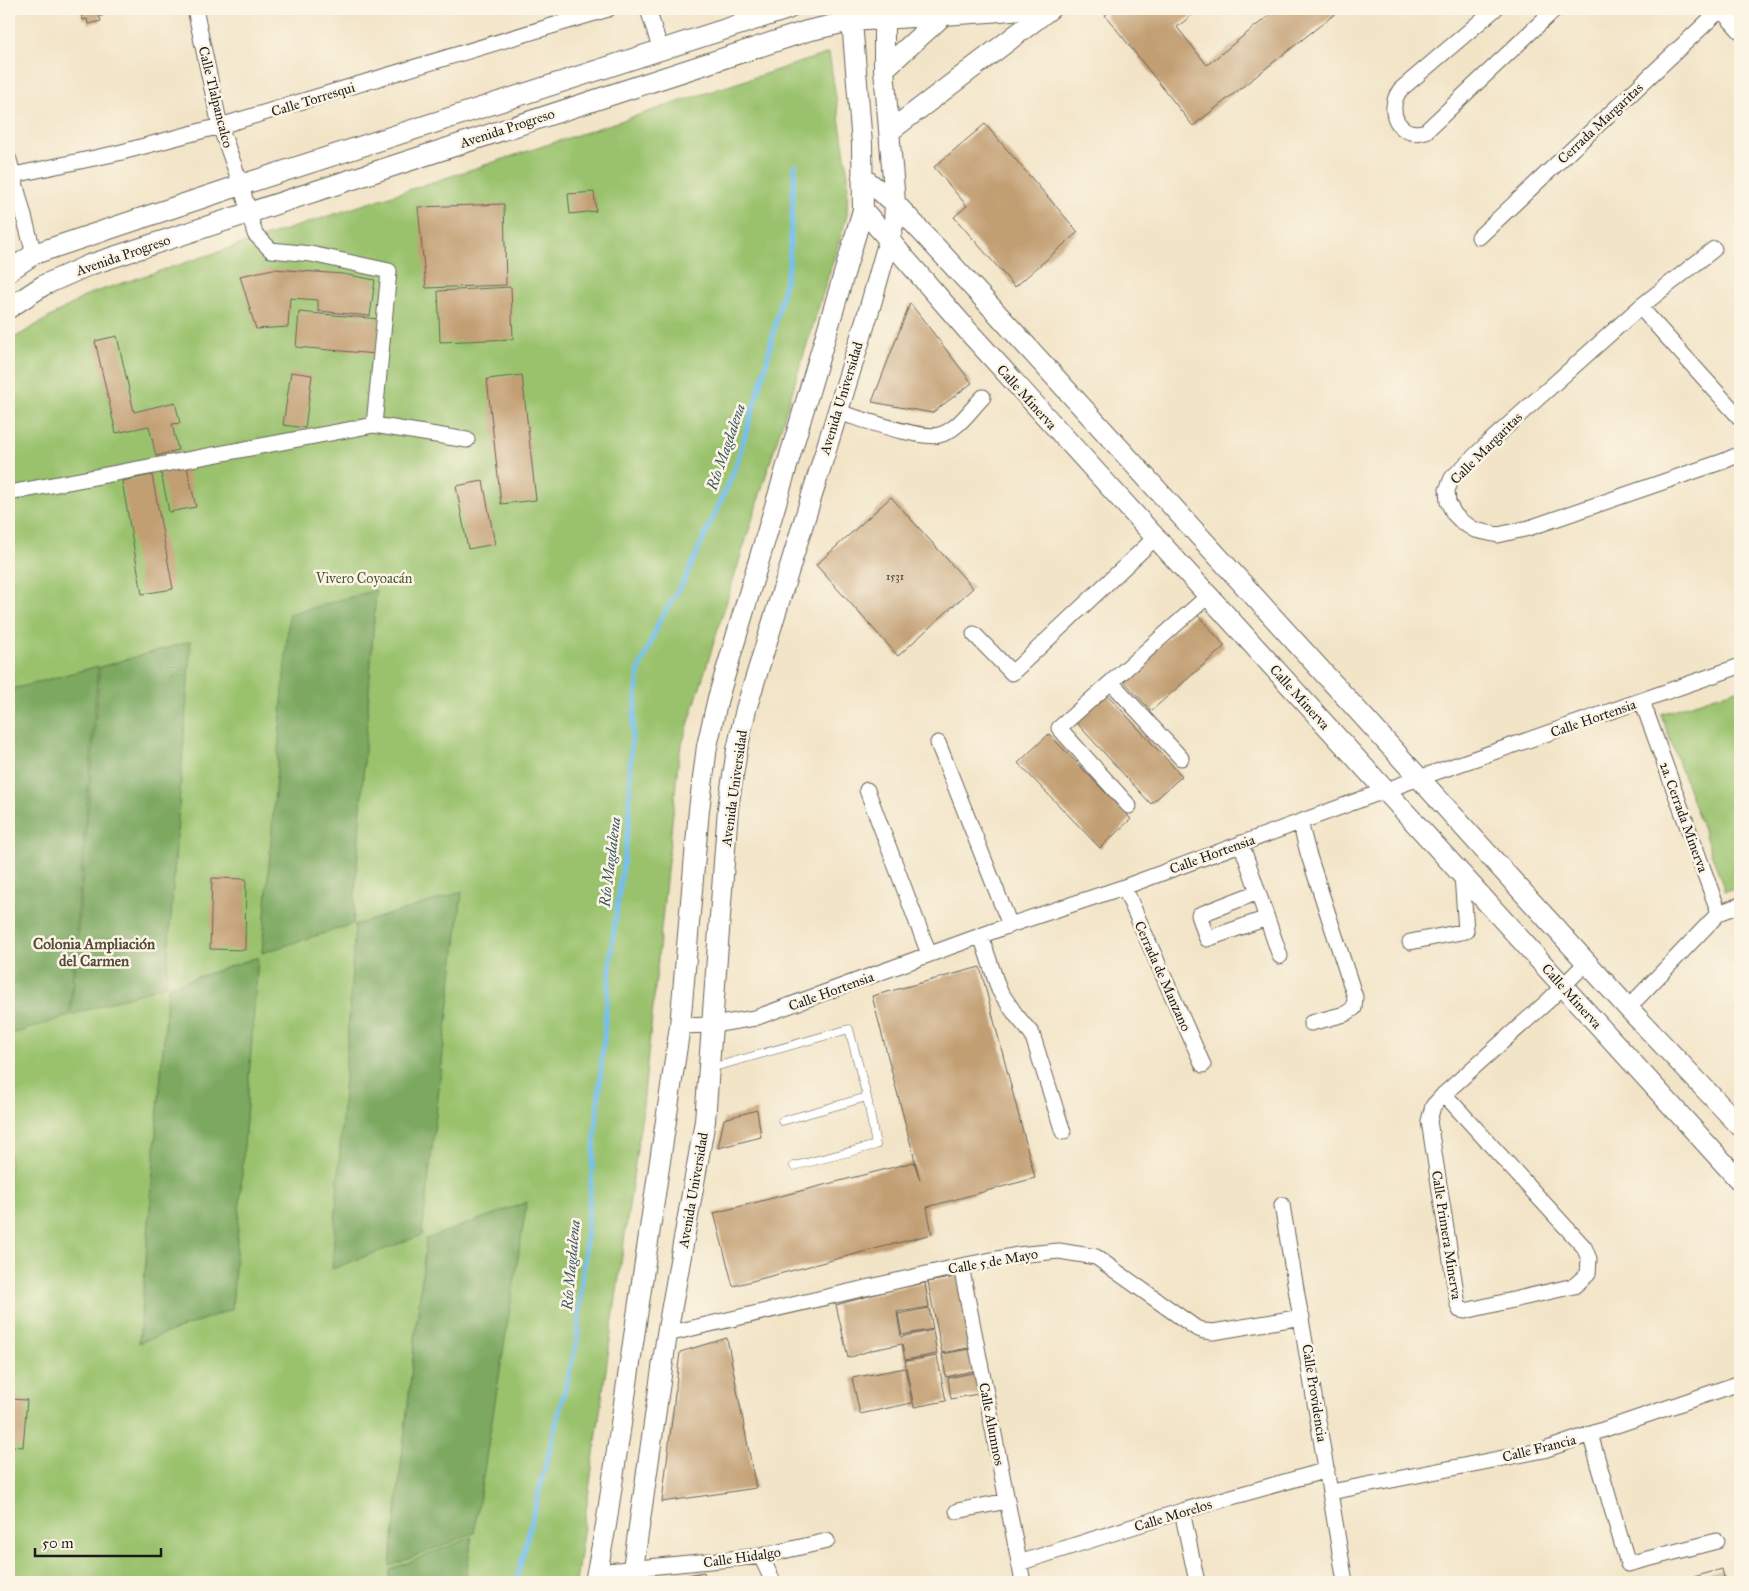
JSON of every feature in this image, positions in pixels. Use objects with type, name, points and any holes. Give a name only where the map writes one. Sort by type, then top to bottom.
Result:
[{"type":"street","name":"Calle Tlalpancalco","points":[[195,9],[220,126],[256,234],[271,250],[311,254],[389,271],[374,425]]},
{"type":"street","name":"Calle Torresqui","points":[[14,175],[118,153],[220,126],[608,9]]},
{"type":"street","points":[[648,9],[661,51]]},
{"type":"street","name":"Avenida Progreso","points":[[9,271],[34,254],[241,185],[661,51],[767,11],[788,9]]},
{"type":"street","name":"Avenida Progreso","points":[[9,308],[44,285],[89,265],[851,15],[947,10],[989,12],[1022,9]]},
{"type":"street","points":[[890,131],[1050,9]]},
{"type":"street","points":[[1495,9],[1400,90],[1394,98],[1393,105],[1393,114],[1397,123],[1406,130],[1413,132],[1420,133],[1426,131],[1555,9]]},
{"type":"street","points":[[1721,9],[1740,31]]},
{"type":"street","name":"Cerrada Margaritas","points":[[1479,237],[1721,9]]},
{"type":"street","points":[[884,70],[947,10]]},
{"type":"street","name":"Avenida Universidad","points":[[632,1576],[667,1334],[705,1120],[728,808],[737,750],[746,709],[894,222],[895,203],[884,70],[884,14]]},
{"type":"street","points":[[596,1577],[606,1525],[680,1026],[699,810],[707,746],[718,698],[863,210],[862,144],[851,15]]},
{"type":"street","points":[[418,128],[426,154]]},
{"type":"street","points":[[9,160],[34,254]]},
{"type":"street","points":[[862,177],[895,203],[993,308],[1628,1008],[1740,1126]]},
{"type":"street","name":"Calle Minerva","points":[[863,210],[968,331],[1740,1181]]},
{"type":"street","name":"Calle Margaritas","points":[[1714,249],[1640,307],[1488,442],[1452,478],[1447,490],[1448,502],[1454,514],[1462,522],[1475,530],[1498,534],[1522,530],[1715,465],[1740,454]]},
{"type":"street","points":[[1640,307],[1740,418]]},
{"type":"street","points":[[968,331],[967,322],[972,311],[993,308]]},
{"type":"street","points":[[837,412],[921,435],[940,435],[955,427],[983,397]]},
{"type":"street","points":[[9,493],[374,425],[467,440]]},
{"type":"street","points":[[974,634],[1012,672],[1155,538]]},
{"type":"street","points":[[1129,806],[1059,728],[1208,596]]},
{"type":"street","name":"Calle Hortensia","points":[[680,1026],[713,1025],[755,1018],[1010,925],[1124,887],[1419,778],[1740,666]]},
{"type":"street","points":[[1111,682],[1181,758]]},
{"type":"street","name":"2a. Cerrada Minerva","points":[[1642,701],[1718,913]]},
{"type":"street","points":[[938,743],[1010,925]]},
{"type":"street","points":[[868,790],[929,954]]},
{"type":"street","points":[[1300,822],[1308,852],[1356,997],[1354,1008],[1345,1014],[1311,1023]]},
{"type":"street","points":[[1241,843],[1280,956]]},
{"type":"street","points":[[1410,942],[1466,931],[1462,875]]},
{"type":"street","name":"Cerrada de Manzano","points":[[1124,887],[1203,1066]]},
{"type":"street","points":[[1258,892],[1199,914],[1207,940],[1267,918]]},
{"type":"street","points":[[1628,1008],[1718,913],[1740,905]]},
{"type":"street","points":[[981,936],[999,990],[1032,1034],[1063,1132]]},
{"type":"street","name":"Calle Primera Minerva","points":[[1444,1094],[1584,1247],[1589,1258],[1588,1274],[1574,1286],[1465,1311],[1460,1310],[1429,1121],[1433,1106],[1444,1094],[1587,962]]},
{"type":"street","name":"Calle Providencia","points":[[1282,1204],[1328,1470],[1345,1582]]},
{"type":"street","name":"Calle 5 de Mayo","points":[[667,1334],[961,1266],[1017,1255],[1059,1251],[1096,1257],[1204,1332],[1302,1317]]},
{"type":"street","name":"Calle Alumnos","points":[[961,1266],[1023,1582]]},
{"type":"street","name":"Calle Francia","points":[[1331,1492],[1544,1450],[1740,1383]]},
{"type":"street","points":[[1590,1434],[1628,1564],[1716,1541]]},
{"type":"street","name":"Calle Morelos","points":[[1019,1563],[1182,1511],[1328,1470]]},
{"type":"street","points":[[957,1511],[1007,1501]]},
{"type":"street","points":[[1182,1511],[1197,1582]]},
{"type":"street","points":[[606,1525],[639,1526]]},
{"type":"street","name":"Calle Hidalgo","points":[[596,1577],[632,1576],[761,1556],[827,1541]]},
{"type":"street","points":[[761,1556],[773,1582]]},
{"type":"lane","points":[[709,1068],[849,1029],[867,1097],[876,1144],[794,1166]]},
{"type":"lane","points":[[782,1121],[867,1097]]},
{"type":"green space","name":"Vivero Coyoacán","points":[[829,53],[848,175],[847,216],[679,754],[642,1114],[576,1582],[9,1582],[9,341],[89,294]]},
{"type":"green space","points":[[376,590],[353,924],[262,953],[289,614]]},
{"type":"green space","points":[[191,641],[166,985],[71,1015],[100,667]]},
{"type":"green space","points":[[98,666],[69,1016],[9,1035],[9,690]]},
{"type":"green space","points":[[1740,688],[1740,886],[1725,891],[1661,714]]},
{"type":"green space","points":[[462,892],[422,1235],[332,1269],[355,925]]},
{"type":"green space","points":[[258,957],[232,1309],[139,1343],[168,987]]},
{"type":"green space","points":[[527,1202],[474,1533],[390,1566],[426,1239]]},
{"type":"green space","points":[[472,1537],[465,1582],[389,1582],[390,1570]]},
{"type":"building","points":[[80,9],[102,9],[104,15],[99,16],[101,21],[88,24],[87,19],[83,20]]},
{"type":"building","points":[[1113,9],[1200,9],[1177,27],[1207,65],[1277,9],[1341,9],[1193,126],[1105,15]]},
{"type":"building","points":[[985,124],[1078,232],[1015,287],[954,217],[967,206],[934,167]]},
{"type":"building","points":[[594,192],[596,211],[570,214],[568,194]]},
{"type":"building","points":[[504,204],[506,285],[426,288],[418,207]]},
{"type":"building","points":[[273,269],[343,274],[375,280],[370,316],[318,311],[318,300],[290,298],[288,327],[256,329],[240,276]]},
{"type":"building","points":[[511,287],[513,339],[440,342],[438,291]]},
{"type":"building","points":[[910,303],[972,383],[932,413],[872,402]]},
{"type":"building","points":[[299,312],[379,319],[376,354],[296,347]]},
{"type":"building","points":[[117,336],[134,412],[175,402],[180,423],[172,424],[178,450],[156,456],[149,426],[116,433],[95,341]]},
{"type":"building","points":[[291,372],[312,375],[305,428],[283,425]]},
{"type":"building","points":[[522,375],[536,500],[501,504],[487,379]]},
{"type":"building","points":[[187,467],[196,507],[169,512],[161,472]]},
{"type":"building","points":[[152,475],[173,589],[142,594],[122,481]]},
{"type":"building","points":[[483,481],[495,544],[468,549],[456,486]]},
{"type":"building","points":[[891,497],[973,588],[898,656],[816,565]]},
{"type":"building","points":[[1196,613],[1225,646],[1151,711],[1122,679]]},
{"type":"building","points":[[1104,691],[1182,776],[1151,804],[1073,719]]},
{"type":"building","points":[[1049,734],[1131,819],[1100,848],[1018,763]]},
{"type":"building","points":[[212,878],[246,879],[245,950],[210,949]]},
{"type":"building","points":[[980,967],[1035,1178],[927,1207],[932,1234],[733,1286],[714,1213],[914,1162],[920,1180],[872,996]]},
{"type":"building","points":[[757,1110],[761,1137],[718,1148],[724,1119]]},
{"type":"building","points":[[961,1276],[974,1347],[942,1353],[928,1282]]},
{"type":"building","points":[[925,1283],[929,1307],[897,1312],[901,1337],[933,1330],[937,1354],[905,1360],[902,1344],[872,1350],[848,1358],[836,1305],[894,1289]]},
{"type":"building","points":[[929,1308],[933,1329],[902,1335],[898,1314]]},
{"type":"building","points":[[727,1338],[756,1488],[662,1502],[680,1352]]},
{"type":"building","points":[[975,1348],[978,1370],[946,1377],[942,1354]]},
{"type":"building","points":[[937,1356],[946,1401],[914,1407],[905,1361]]},
{"type":"building","points":[[905,1368],[912,1403],[860,1414],[852,1378]]},
{"type":"building","points":[[978,1372],[983,1393],[951,1399],[948,1378]]},
{"type":"building","points":[[9,1399],[27,1400],[23,1447],[9,1446]]},
{"type":"building","points":[[1722,1569],[1725,1582],[1676,1582]]},
{"type":"building","points":[[704,1572],[706,1582],[654,1582],[654,1581]]},
{"type":"waterway","name":"Río Magdalena","points":[[516,1582],[577,1342],[612,944],[629,821],[631,746],[639,670],[660,620],[684,581],[734,472],[765,369],[789,265],[795,165]]},
{"type":"district","name":"Colonia Ampliación del Carmen","points":[[94,952]]}]
